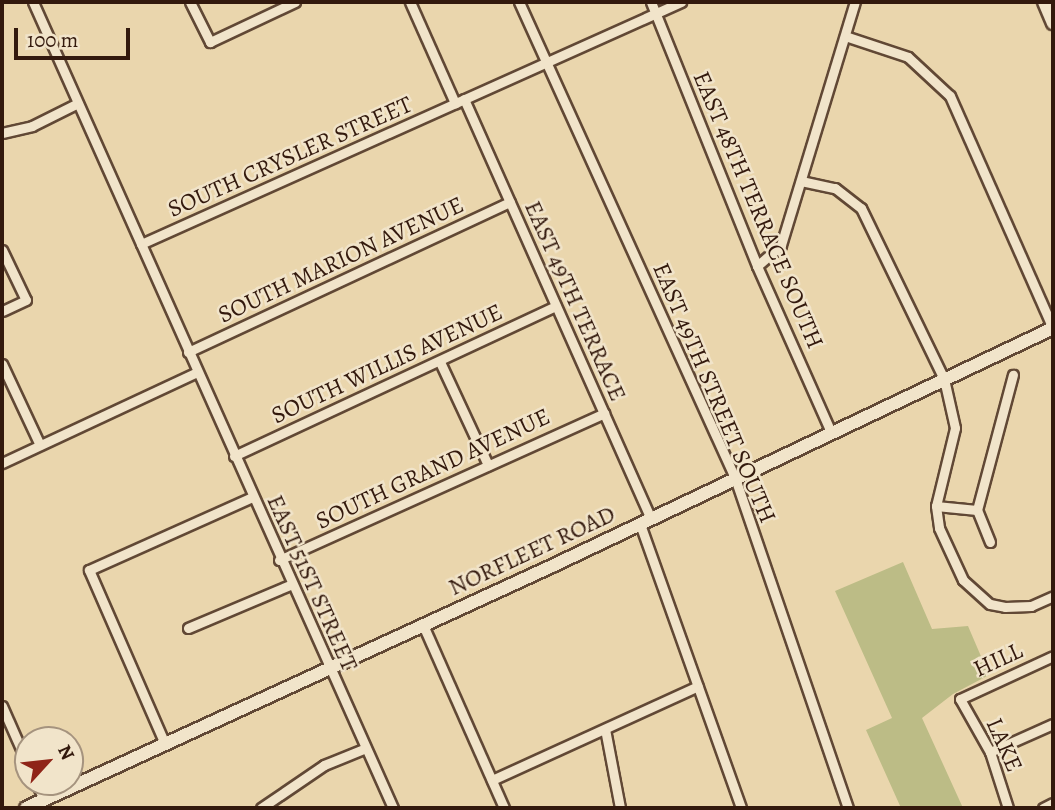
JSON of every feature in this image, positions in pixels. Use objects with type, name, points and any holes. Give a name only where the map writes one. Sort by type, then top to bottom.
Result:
[{"type":"street","points":[[33,2],[188,352]]},
{"type":"street","points":[[190,2],[210,41],[295,2]]},
{"type":"street","name":"EAST 49TH TERRACE","points":[[410,2],[510,202],[604,412],[645,521],[740,808]]},
{"type":"street","name":"EAST 49TH STREET SOUTH","points":[[519,2],[735,478],[848,808]]},
{"type":"street","name":"EAST 48TH TERRACE SOUTH","points":[[651,2],[757,265],[831,432]]},
{"type":"street","name":"SOUTH CRYSLER STREET","points":[[141,244],[681,2]]},
{"type":"street","points":[[757,265],[781,245],[855,2]]},
{"type":"street","points":[[1044,2],[1053,23]]},
{"type":"street","points":[[845,36],[908,57],[950,96],[1053,328]]},
{"type":"street","points":[[2,133],[32,126],[78,103]]},
{"type":"street","points":[[801,181],[835,188],[861,208],[944,379],[956,428],[936,506],[939,528],[963,580],[990,604],[1031,606],[1053,596]]},
{"type":"street","name":"SOUTH MARION AVENUE","points":[[188,352],[510,202]]},
{"type":"street","points":[[2,250],[24,301],[2,311]]},
{"type":"street","name":"SOUTH WILLIS AVENUE","points":[[234,456],[556,306]]},
{"type":"street","name":"NORFLEET ROAD","points":[[26,808],[423,625],[1053,328]]},
{"type":"street","name":"EAST 51ST STREET","points":[[188,352],[279,561],[393,808]]},
{"type":"street","points":[[440,362],[488,465]]},
{"type":"street","points":[[2,364],[40,445]]},
{"type":"street","points":[[2,463],[197,372]]},
{"type":"street","points":[[990,542],[977,510],[1013,375]]},
{"type":"street","name":"SOUTH GRAND AVENUE","points":[[279,561],[604,412]]},
{"type":"street","points":[[164,744],[89,570],[251,497]]},
{"type":"street","points":[[936,506],[977,510]]},
{"type":"street","points":[[188,628],[290,585]]},
{"type":"street","points":[[423,625],[504,808]]},
{"type":"street","name":"HILL","points":[[960,699],[1053,656]]},
{"type":"street","points":[[492,780],[698,686]]},
{"type":"street","name":"LAKE","points":[[960,699],[990,752],[1008,808]]},
{"type":"street","points":[[2,706],[14,733]]},
{"type":"street","points":[[990,752],[1053,724]]},
{"type":"street","points":[[605,729],[621,808]]},
{"type":"street","points":[[261,808],[275,805],[324,765],[366,748]]},
{"type":"street","points":[[42,796],[44,800]]},
{"type":"street","points":[[1043,808],[1053,803]]},
{"type":"green space","points":[[903,562],[932,629],[968,626],[989,675],[953,694],[922,718],[963,808],[901,808],[866,730],[892,718],[835,591]]}]
